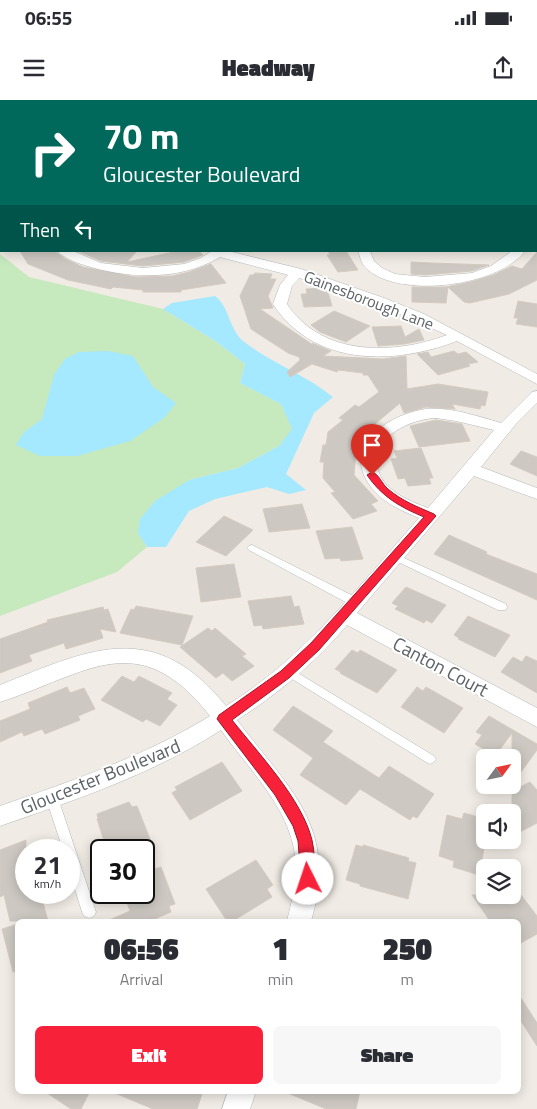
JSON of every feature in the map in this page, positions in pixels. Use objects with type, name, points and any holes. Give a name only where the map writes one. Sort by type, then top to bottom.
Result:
[{"type":"street","points":[[64,252],[108,268],[154,272],[188,269],[205,262],[220,252]]},
{"type":"street","name":"Gainesborough Lane","points":[[220,252],[296,272],[404,310],[457,336],[537,380]]},
{"type":"street","points":[[364,252],[370,265],[386,275],[414,281],[443,283],[470,278],[505,264],[518,252]]},
{"type":"street","points":[[296,272],[286,285],[280,304],[286,316],[319,340],[349,349],[400,352],[421,349],[457,336]]},
{"type":"street","points":[[352,291],[386,275]]},
{"type":"street","name":"Gloucester Boulevard","points":[[0,816],[52,798],[173,748],[224,719],[288,672],[350,608],[431,516],[504,428],[537,395]]},
{"type":"street","points":[[431,516],[403,504],[384,490],[372,475],[369,461],[372,447],[382,433],[400,420],[426,414],[454,415],[504,428]]},
{"type":"street","points":[[471,469],[537,494]]},
{"type":"street","name":"Canton Court","points":[[350,608],[537,718]]},
{"type":"street","points":[[0,694],[85,662],[113,656],[139,657],[156,661],[178,671],[194,685],[224,719],[280,790],[299,824],[305,841],[308,879],[300,919]]},
{"type":"street","points":[[236,1109],[241,1094]]},
{"type":"lane","points":[[252,548],[350,608]]},
{"type":"lane","points":[[395,557],[502,607]]},
{"type":"lane","points":[[288,672],[430,759]]},
{"type":"lane","points":[[52,798],[65,839]]},
{"type":"lane","points":[[80,884],[89,912]]},
{"type":"green space","points":[[0,254],[29,277],[163,309],[217,342],[245,364],[240,383],[281,404],[293,429],[279,446],[238,468],[189,480],[138,533],[147,547],[117,572],[0,616]]},
{"type":"water","points":[[215,296],[220,300],[238,336],[243,341],[265,356],[323,389],[333,397],[314,413],[286,474],[306,490],[289,494],[267,487],[215,499],[189,511],[166,547],[147,547],[138,533],[140,519],[155,501],[189,480],[238,468],[279,446],[292,429],[281,404],[240,383],[245,364],[217,342],[163,309],[172,303]]},
{"type":"water","points":[[108,351],[133,356],[153,387],[176,403],[164,418],[130,441],[77,456],[40,456],[16,445],[24,432],[42,419],[54,375],[65,359],[79,352]]},
{"type":"building","points":[[21,252],[56,252],[65,259],[83,267],[136,277],[172,276],[211,264],[226,283],[181,290],[181,292],[143,292],[143,290],[113,287],[111,289],[68,280],[28,264]]},
{"type":"building","points":[[80,252],[136,252],[127,262],[173,252],[200,252],[203,255],[184,262],[143,266],[101,261]]},
{"type":"building","points":[[328,252],[347,252],[358,270],[338,272],[327,255],[330,255]]},
{"type":"building","points":[[537,252],[537,280],[509,294],[470,303],[464,302],[448,287],[446,303],[412,302],[412,287],[446,287],[493,275],[512,266],[522,269]]},
{"type":"building","points":[[411,262],[489,265],[472,271],[425,275],[411,274]]},
{"type":"building","points":[[255,273],[272,274],[270,279],[276,279],[268,296],[273,308],[260,309],[313,345],[312,343],[331,351],[323,356],[383,359],[406,356],[407,389],[438,384],[488,392],[485,406],[481,405],[480,409],[452,404],[455,409],[426,407],[404,413],[400,403],[357,439],[354,475],[378,501],[371,504],[377,511],[353,519],[331,493],[335,492],[323,478],[324,462],[320,462],[328,432],[343,420],[339,418],[355,405],[359,407],[379,392],[368,375],[338,370],[337,372],[312,364],[290,377],[287,372],[300,360],[299,357],[288,353],[251,329],[240,296],[250,275]]},
{"type":"building","points":[[306,289],[327,289],[332,306],[304,307],[301,294],[307,294]]},
{"type":"building","points":[[518,301],[537,304],[537,327],[516,324],[518,318],[514,318]]},
{"type":"building","points":[[334,311],[370,326],[346,342],[320,332],[311,325]]},
{"type":"building","points":[[401,326],[405,337],[419,329],[424,340],[378,346],[372,327]]},
{"type":"building","points":[[454,351],[458,354],[466,352],[478,362],[438,375],[417,354],[428,352],[431,357]]},
{"type":"building","points":[[436,420],[462,424],[470,441],[419,447],[410,426]]},
{"type":"building","points":[[421,448],[433,478],[429,478],[431,484],[408,486],[405,478],[398,479],[391,459],[397,458],[394,451]]},
{"type":"building","points":[[521,451],[537,457],[537,476],[510,464]]},
{"type":"building","points":[[302,504],[310,528],[269,532],[263,509]]},
{"type":"building","points":[[224,516],[253,530],[226,556],[196,542]]},
{"type":"building","points":[[352,527],[363,559],[341,561],[340,558],[325,559],[316,531]]},
{"type":"building","points":[[449,535],[487,552],[486,554],[537,574],[537,600],[434,554]]},
{"type":"building","points":[[234,564],[241,597],[201,602],[196,568]]},
{"type":"building","points":[[406,587],[446,605],[432,623],[426,620],[424,623],[395,609],[398,606],[392,603]]},
{"type":"building","points":[[291,596],[294,607],[299,606],[304,624],[263,629],[262,625],[254,626],[248,601]]},
{"type":"building","points":[[136,606],[193,616],[182,645],[120,633],[131,609],[134,610]]},
{"type":"building","points":[[103,607],[104,610],[108,609],[116,632],[100,629],[103,638],[66,649],[64,643],[29,655],[32,661],[0,673],[0,639],[48,622],[47,620]]},
{"type":"building","points":[[468,616],[510,635],[495,657],[458,639],[454,635]]},
{"type":"building","points":[[208,628],[212,631],[215,628],[246,654],[242,656],[254,666],[232,681],[223,673],[216,678],[180,647]]},
{"type":"building","points":[[352,650],[358,653],[360,650],[397,670],[377,693],[335,669]]},
{"type":"building","points":[[526,656],[537,661],[537,693],[501,672],[513,657],[522,662]]},
{"type":"building","points":[[122,676],[134,682],[139,676],[172,693],[167,699],[177,705],[160,726],[146,719],[143,722],[101,700]]},
{"type":"building","points":[[67,687],[70,693],[84,688],[95,709],[78,716],[80,720],[45,734],[42,729],[24,736],[22,732],[0,742],[0,721],[30,709],[28,703]]},
{"type":"building","points":[[417,687],[423,691],[426,687],[463,708],[444,733],[401,707]]},
{"type":"building","points":[[293,706],[333,731],[323,742],[379,778],[389,766],[434,794],[417,818],[413,816],[410,820],[360,789],[346,805],[300,775],[313,758],[273,730]]},
{"type":"building","points":[[489,716],[537,744],[537,750],[521,772],[521,749],[512,749],[512,733],[500,749],[483,749],[475,744],[482,735],[476,732]]},
{"type":"building","points":[[222,762],[242,791],[190,820],[172,793],[177,790],[175,787]]},
{"type":"building","points":[[530,782],[537,790],[537,823],[521,831],[521,804],[512,804],[512,794],[521,794],[521,786]]},
{"type":"building","points":[[129,802],[132,807],[137,806],[150,839],[103,839],[97,814]]},
{"type":"building","points":[[464,813],[476,816],[476,849],[484,849],[482,859],[476,859],[476,874],[453,867],[454,861],[439,856],[447,815],[462,819]]},
{"type":"building","points":[[15,844],[15,904],[43,904],[47,919],[15,919],[15,921],[10,921],[4,895],[0,897],[0,850]]},
{"type":"building","points":[[356,845],[363,847],[363,845],[409,858],[408,861],[416,863],[408,899],[360,886],[360,884],[346,880]]},
{"type":"building","points":[[256,860],[273,885],[267,889],[272,897],[236,919],[226,919],[206,889]]},
{"type":"building","points":[[161,867],[175,904],[169,906],[171,912],[155,919],[112,919],[130,911],[127,904],[155,904],[155,869]]},
{"type":"building","points":[[521,895],[537,916],[537,934],[521,943],[521,919],[489,919],[478,904],[521,904]]},
{"type":"building","points":[[15,925],[15,972],[13,972],[2,929]]},
{"type":"building","points":[[521,998],[537,1023],[537,1046],[521,1021]]},
{"type":"building","points":[[48,1094],[88,1094],[81,1109],[71,1109]]},
{"type":"building","points":[[117,1094],[202,1094],[197,1109],[153,1109]]},
{"type":"building","points":[[290,1094],[359,1094],[356,1109],[326,1109]]},
{"type":"route","points":[[308,879],[305,841],[299,824],[280,790],[224,719],[285,675],[315,646],[431,516],[403,504],[384,490],[372,475]]}]
